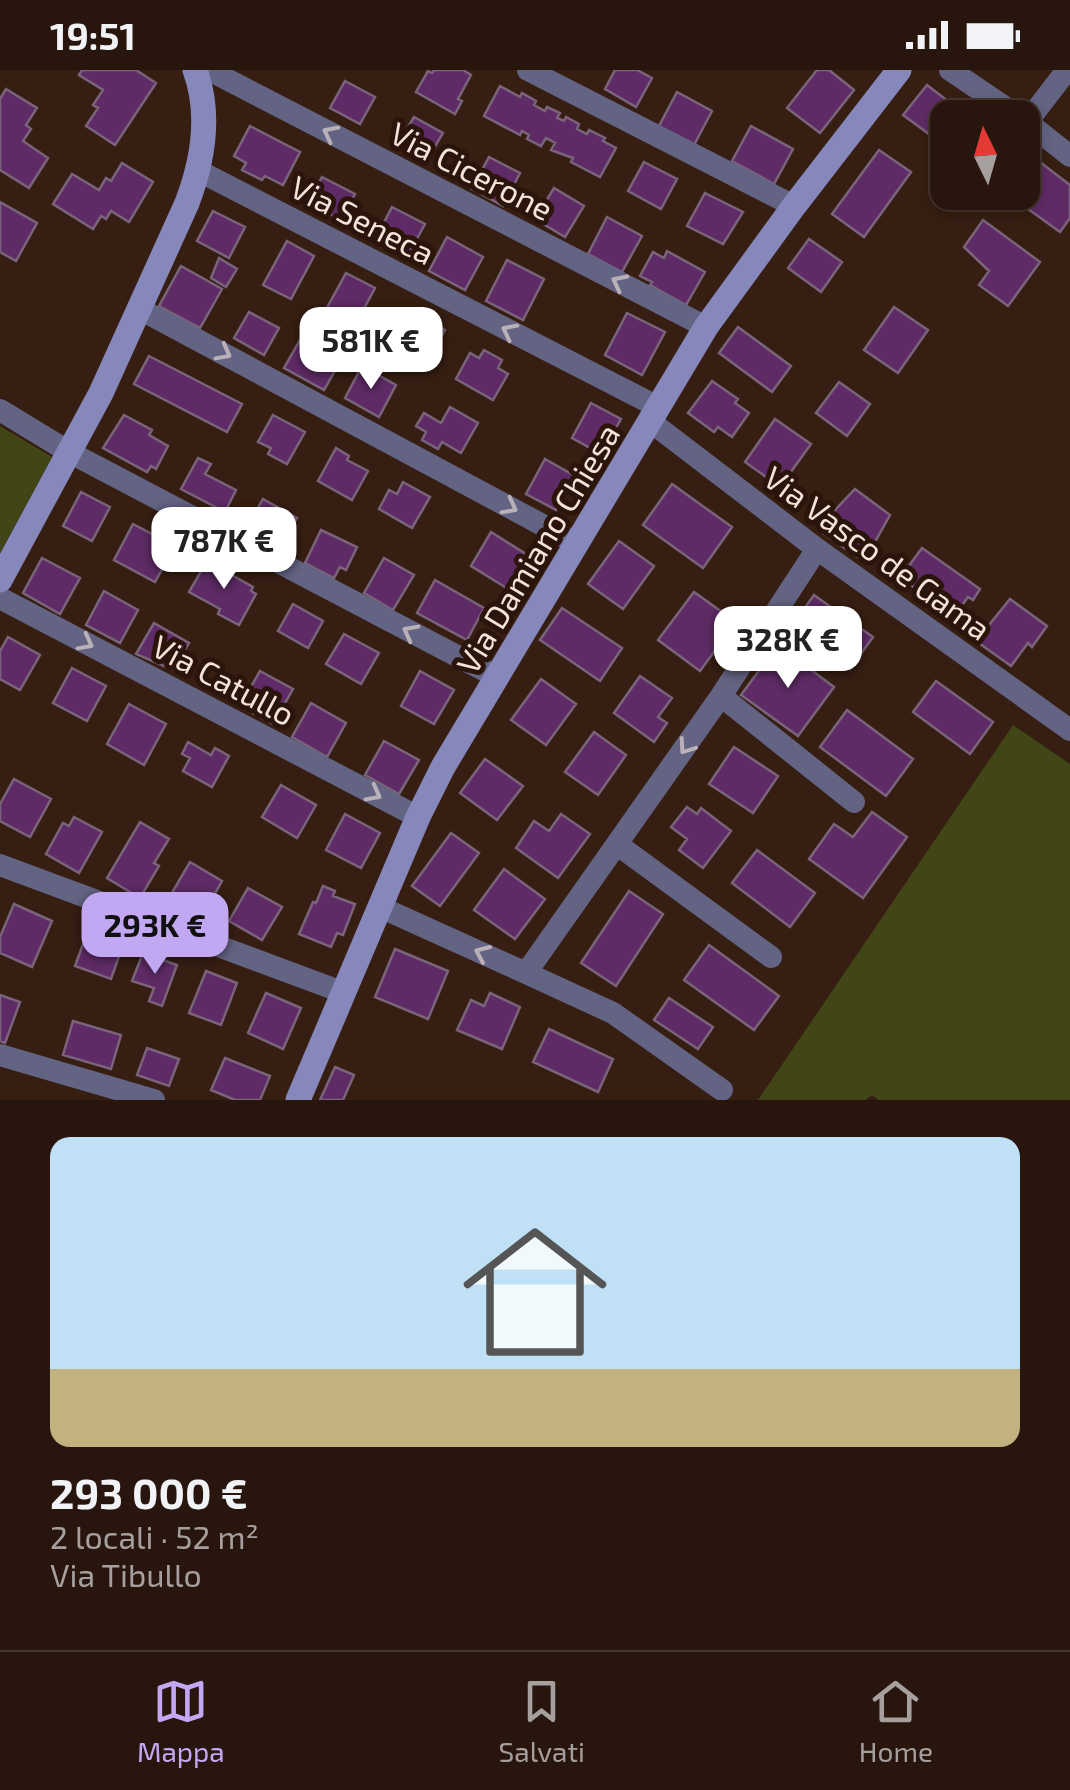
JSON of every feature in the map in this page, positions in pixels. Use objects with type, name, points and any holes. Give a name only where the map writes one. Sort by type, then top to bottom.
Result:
[{"type":"street","points":[[0,580],[102,393],[199,171],[204,135],[201,86],[194,70]]},
{"type":"street","name":"Via Cicerone","points":[[209,70],[706,327]]},
{"type":"street","points":[[528,70],[794,206]]},
{"type":"street","points":[[950,70],[995,100]]},
{"type":"street","points":[[1040,101],[1067,70]]},
{"type":"street","name":"Via Damiano Chiesa","points":[[298,1100],[442,767],[706,327],[897,71]]},
{"type":"street","points":[[1040,132],[1070,156]]},
{"type":"street","name":"Via Seneca","points":[[199,171],[655,415]]},
{"type":"street","points":[[138,308],[576,543]]},
{"type":"street","points":[[0,410],[70,452],[496,677]]},
{"type":"street","name":"Via Vasco de Gama","points":[[655,415],[817,550],[1070,730]]},
{"type":"street","points":[[526,973],[618,846],[817,550]]},
{"type":"street","name":"Via Catullo","points":[[0,598],[418,817]]},
{"type":"street","points":[[721,696],[854,802]]},
{"type":"street","points":[[618,846],[771,957]]},
{"type":"street","points":[[0,865],[342,992]]},
{"type":"street","points":[[380,907],[613,1013],[722,1090]]},
{"type":"street","points":[[0,1055],[154,1100]]},
{"type":"green space","points":[[0,426],[52,457],[0,553]]},
{"type":"green space","points":[[1013,725],[1070,764],[1070,1100],[879,1100],[872,1095],[865,1100],[758,1100]]},
{"type":"building","points":[[82,70],[136,70],[156,83],[115,145],[86,126],[98,108],[93,105],[103,90],[79,75]]},
{"type":"building","points":[[463,70],[471,75],[455,114],[416,92],[428,71]]},
{"type":"building","points":[[615,70],[637,70],[652,78],[636,107],[605,89]]},
{"type":"building","points":[[817,70],[829,70],[854,90],[820,133],[787,108]]},
{"type":"building","points":[[345,81],[375,97],[360,124],[330,108]]},
{"type":"building","points":[[927,85],[947,100],[930,100],[930,135],[903,115]]},
{"type":"building","points":[[500,86],[520,97],[522,93],[545,111],[547,107],[560,113],[557,118],[564,121],[566,117],[579,124],[577,129],[587,134],[589,130],[616,148],[600,177],[571,162],[573,158],[551,150],[555,143],[546,138],[541,146],[527,139],[529,135],[522,131],[520,135],[484,116]]},
{"type":"building","points":[[6,89],[37,108],[26,125],[31,129],[23,141],[48,158],[29,188],[0,170],[0,99]]},
{"type":"building","points":[[677,92],[712,111],[694,145],[659,126]]},
{"type":"building","points":[[414,117],[443,133],[430,155],[401,139]]},
{"type":"building","points":[[250,126],[300,152],[283,185],[242,170],[246,163],[234,156]]},
{"type":"building","points":[[751,126],[793,149],[774,184],[732,161]]},
{"type":"building","points":[[879,150],[911,172],[864,237],[832,214]]},
{"type":"building","points":[[489,157],[520,173],[503,206],[472,189]]},
{"type":"building","points":[[644,162],[677,179],[661,209],[628,191]]},
{"type":"building","points":[[1040,162],[1070,185],[1070,218],[1060,232],[1030,210],[1040,210]]},
{"type":"building","points":[[122,163],[153,182],[129,222],[111,211],[106,219],[101,216],[93,229],[53,204],[72,174],[99,190],[106,178],[111,181]]},
{"type":"building","points":[[322,177],[355,194],[341,220],[308,203]]},
{"type":"building","points":[[554,188],[584,206],[565,237],[535,219]]},
{"type":"building","points":[[705,193],[743,212],[723,244],[687,226]]},
{"type":"building","points":[[0,202],[37,223],[16,261],[0,252]]},
{"type":"building","points":[[392,207],[425,224],[408,255],[376,238]]},
{"type":"building","points":[[213,211],[245,227],[229,258],[197,241]]},
{"type":"building","points":[[607,217],[642,236],[622,272],[588,254]]},
{"type":"building","points":[[983,220],[1040,262],[1008,306],[979,285],[989,271],[964,247]]},
{"type":"building","points":[[447,237],[483,257],[465,290],[429,271]]},
{"type":"building","points":[[809,239],[842,262],[821,292],[788,268]]},
{"type":"building","points":[[287,241],[314,256],[291,299],[263,285]]},
{"type":"building","points":[[667,251],[705,272],[686,305],[640,276],[653,252],[664,258]]},
{"type":"building","points":[[219,258],[237,269],[226,287],[211,278]]},
{"type":"building","points":[[507,260],[544,279],[523,320],[486,301]]},
{"type":"building","points":[[181,266],[222,289],[200,328],[159,306]]},
{"type":"building","points":[[346,273],[375,288],[352,331],[323,315]]},
{"type":"building","points":[[894,307],[928,330],[898,373],[864,350]]},
{"type":"building","points":[[411,311],[445,330],[428,360],[394,341]]},
{"type":"building","points":[[249,312],[279,328],[264,355],[234,338]]},
{"type":"building","points":[[627,313],[665,332],[642,375],[605,355]]},
{"type":"building","points":[[738,327],[791,366],[772,392],[719,353]]},
{"type":"building","points":[[304,333],[344,355],[324,390],[284,368]]},
{"type":"building","points":[[484,350],[502,360],[498,368],[508,374],[493,400],[456,379],[470,353],[479,358]]},
{"type":"building","points":[[149,356],[242,404],[227,432],[134,384]]},
{"type":"building","points":[[362,366],[396,385],[379,417],[345,398]]},
{"type":"building","points":[[712,381],[738,399],[735,403],[749,413],[732,437],[718,427],[714,432],[688,413]]},
{"type":"building","points":[[839,382],[870,404],[847,436],[816,413]]},
{"type":"building","points":[[591,403],[621,419],[601,454],[572,438]]},
{"type":"building","points":[[450,407],[478,423],[461,453],[442,442],[438,449],[422,440],[426,432],[416,426],[424,413],[441,423]]},
{"type":"building","points":[[124,415],[152,430],[149,435],[168,446],[156,469],[151,466],[147,472],[103,448]]},
{"type":"building","points":[[273,415],[305,432],[287,464],[268,454],[271,448],[258,442]]},
{"type":"building","points":[[775,419],[811,444],[780,487],[745,462]]},
{"type":"building","points":[[336,448],[349,456],[347,460],[368,471],[352,500],[318,481]]},
{"type":"building","points":[[198,458],[211,464],[205,474],[236,490],[225,512],[181,489]]},
{"type":"building","points":[[545,459],[575,476],[556,510],[526,494]]},
{"type":"building","points":[[403,482],[430,497],[412,528],[379,509],[389,490],[397,494]]},
{"type":"building","points":[[672,484],[732,527],[703,568],[643,525]]},
{"type":"building","points":[[855,489],[890,515],[876,540],[859,558],[823,533],[835,510]]},
{"type":"building","points":[[81,492],[110,507],[92,541],[63,526]]},
{"type":"building","points":[[263,499],[297,518],[280,547],[247,527]]},
{"type":"building","points":[[133,524],[175,546],[155,582],[114,560]]},
{"type":"building","points":[[321,530],[357,547],[346,570],[340,567],[334,578],[305,563]]},
{"type":"building","points":[[491,532],[534,559],[513,592],[471,566]]},
{"type":"building","points":[[619,541],[654,566],[623,609],[588,584]]},
{"type":"building","points":[[922,548],[980,589],[973,600],[968,597],[954,616],[897,575]]},
{"type":"building","points":[[42,558],[80,578],[60,614],[23,593]]},
{"type":"building","points":[[384,558],[414,575],[393,610],[364,593]]},
{"type":"building","points":[[207,561],[253,587],[251,591],[256,594],[239,625],[189,592]]},
{"type":"building","points":[[435,580],[484,608],[467,640],[417,613]]},
{"type":"building","points":[[104,591],[138,610],[120,643],[86,625]]},
{"type":"building","points":[[694,592],[736,622],[700,671],[658,640]]},
{"type":"building","points":[[814,595],[873,637],[850,669],[791,627]]},
{"type":"building","points":[[1010,599],[1047,626],[1011,666],[976,641]]},
{"type":"building","points":[[293,604],[323,621],[308,648],[278,631]]},
{"type":"building","points":[[562,608],[622,648],[600,681],[540,640]]},
{"type":"building","points":[[154,623],[189,643],[173,670],[136,654]]},
{"type":"building","points":[[344,634],[379,653],[361,684],[326,664]]},
{"type":"building","points":[[8,637],[40,655],[20,690],[0,679],[0,651]]},
{"type":"building","points":[[778,645],[834,687],[798,736],[741,695]]},
{"type":"building","points":[[72,668],[106,686],[87,721],[53,703]]},
{"type":"building","points":[[260,671],[293,689],[273,724],[240,706]]},
{"type":"building","points":[[420,671],[454,690],[434,724],[401,706]]},
{"type":"building","points":[[640,676],[672,698],[658,717],[667,723],[654,742],[614,713]]},
{"type":"building","points":[[541,679],[576,704],[546,745],[511,720]]},
{"type":"building","points":[[936,681],[993,722],[970,754],[913,712]]},
{"type":"building","points":[[311,703],[346,723],[327,757],[292,737]]},
{"type":"building","points":[[129,704],[166,724],[144,765],[107,744]]},
{"type":"building","points":[[847,710],[913,759],[886,796],[820,747]]},
{"type":"building","points":[[594,732],[626,755],[598,795],[565,772]]},
{"type":"building","points":[[384,741],[419,760],[399,794],[365,775]]},
{"type":"building","points":[[188,742],[211,755],[215,748],[229,756],[212,787],[183,771],[190,758],[182,754]]},
{"type":"building","points":[[734,747],[778,776],[753,813],[709,784]]},
{"type":"building","points":[[485,759],[523,786],[497,820],[460,793]]},
{"type":"building","points":[[14,779],[51,799],[30,837],[0,821],[0,804]]},
{"type":"building","points":[[281,785],[316,805],[297,838],[262,817]]},
{"type":"building","points":[[687,807],[697,814],[701,808],[731,831],[703,868],[679,850],[687,839],[671,827]]},
{"type":"building","points":[[872,812],[907,837],[863,898],[809,859],[834,824],[853,837]]},
{"type":"building","points":[[345,814],[380,833],[361,868],[326,850]]},
{"type":"building","points":[[561,814],[590,834],[558,878],[516,848],[534,821],[549,831]]},
{"type":"building","points":[[74,817],[102,832],[79,873],[46,854],[63,823],[69,826]]},
{"type":"building","points":[[140,822],[169,839],[140,898],[107,878]]},
{"type":"building","points":[[451,833],[479,853],[440,906],[412,886]]},
{"type":"building","points":[[757,850],[815,893],[790,927],[732,883]]},
{"type":"building","points":[[190,862],[222,881],[203,915],[170,896]]},
{"type":"building","points":[[504,869],[545,899],[515,939],[474,910]]},
{"type":"building","points":[[323,886],[335,891],[333,896],[355,904],[343,935],[337,933],[331,947],[299,934]]},
{"type":"building","points":[[248,888],[282,907],[262,940],[229,921]]},
{"type":"building","points":[[629,891],[663,914],[616,986],[581,963]]},
{"type":"building","points":[[14,904],[52,921],[32,967],[0,953],[0,937]]},
{"type":"building","points":[[87,933],[123,945],[111,979],[75,966]]},
{"type":"building","points":[[709,945],[779,996],[754,1030],[684,980]]},
{"type":"building","points":[[395,949],[448,971],[428,1019],[375,997]]},
{"type":"building","points":[[143,953],[177,965],[162,1006],[149,1001],[154,988],[132,981]]},
{"type":"building","points":[[206,971],[237,983],[221,1025],[189,1013]]},
{"type":"building","points":[[266,993],[301,1008],[283,1049],[248,1033]]},
{"type":"building","points":[[490,993],[520,1007],[502,1049],[457,1030],[471,1000],[484,1006]]},
{"type":"building","points":[[0,995],[20,1002],[5,1043],[0,1041]]},
{"type":"building","points":[[669,998],[713,1027],[698,1049],[654,1020]]},
{"type":"building","points":[[73,1021],[121,1035],[111,1069],[63,1055]]},
{"type":"building","points":[[549,1029],[613,1059],[598,1092],[533,1062]]},
{"type":"building","points":[[147,1048],[179,1059],[169,1086],[137,1075]]},
{"type":"building","points":[[225,1058],[270,1076],[260,1100],[235,1100],[211,1090]]},
{"type":"building","points":[[335,1067],[354,1075],[343,1100],[320,1100]]}]
